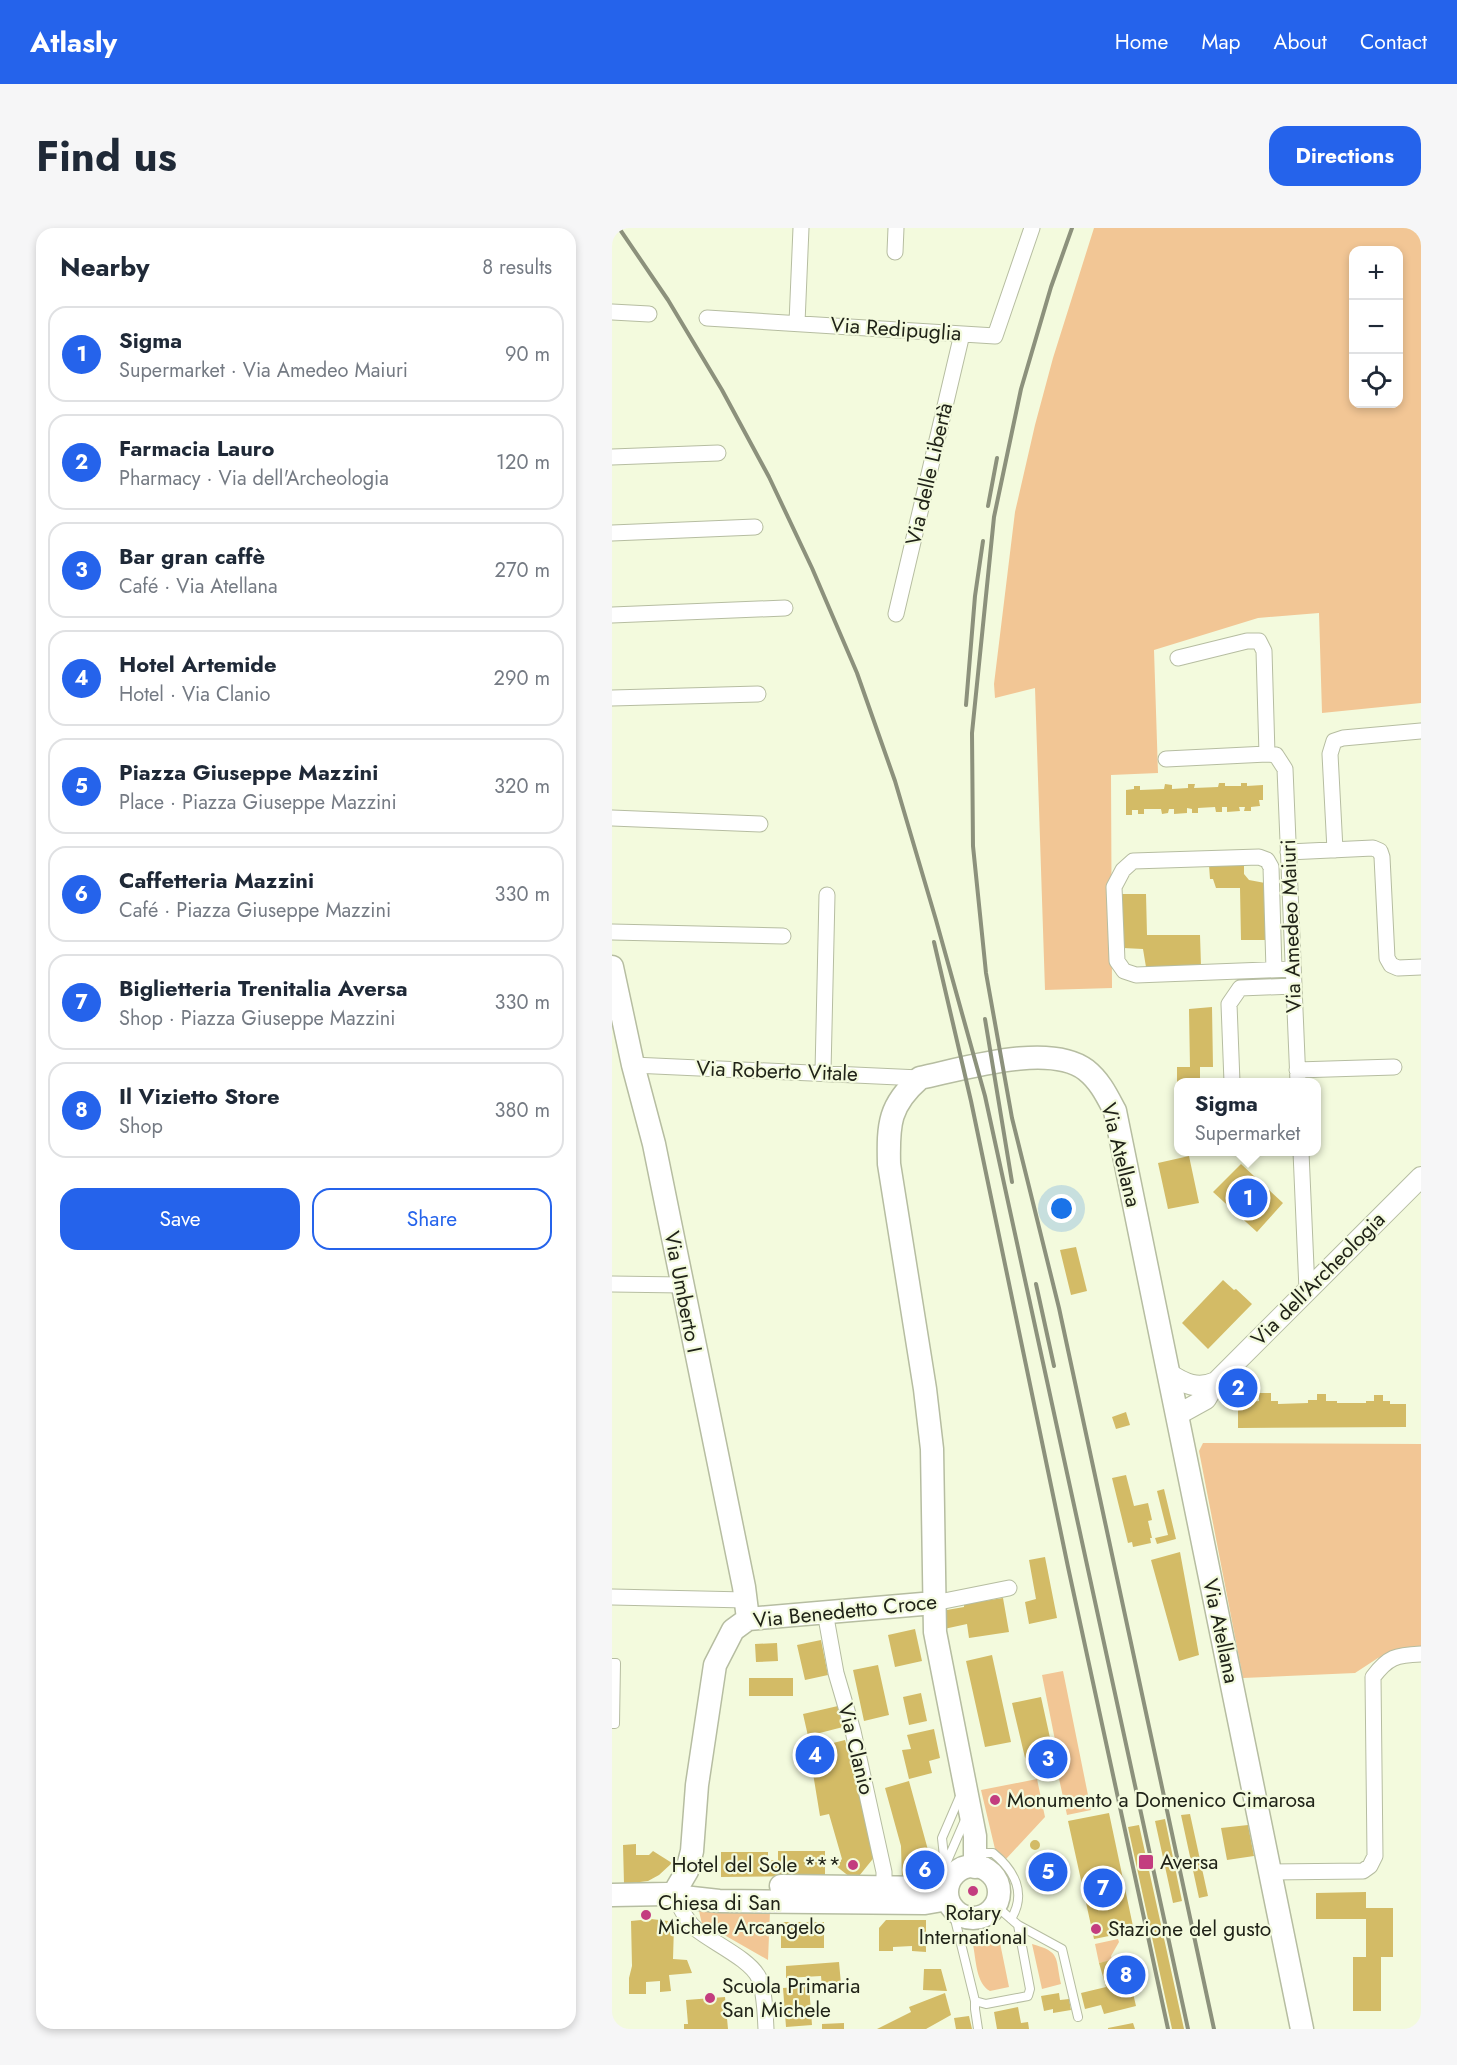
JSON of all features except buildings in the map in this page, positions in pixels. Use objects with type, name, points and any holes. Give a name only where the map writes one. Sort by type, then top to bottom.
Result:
[{"type":"main road","name":"Via Umberto I","points":[[612,967],[619,1038],[633,1065],[654,1143],[747,1609]]},
{"type":"main road","name":"Via Atellana","points":[[920,1078],[1031,1056],[1059,1058],[1085,1069],[1102,1086],[1115,1111],[1302,2029]]},
{"type":"main road","points":[[920,1078],[897,1104],[888,1131],[889,1164],[925,1389],[932,1449],[935,1632],[970,1808],[976,1860],[996,1880],[999,1897],[1008,1916]]},
{"type":"main road","name":"Via Benedetto Croce","points":[[677,1895],[692,1851],[697,1785],[715,1665],[747,1609],[825,1612],[934,1603]]},
{"type":"main road","points":[[612,1895],[677,1895],[730,1902],[925,1903],[948,1889],[956,1873],[976,1860]]},
{"type":"main road","points":[[677,1895],[717,1886],[884,1886],[948,1889]]},
{"type":"main road","points":[[948,1889],[958,1913],[974,1918],[990,1912],[1008,1916]]},
{"type":"street","points":[[797,323],[801,228]]},
{"type":"street","points":[[895,252],[896,228]]},
{"type":"street","name":"Via Redipuglia","points":[[707,318],[995,336],[1032,228]]},
{"type":"street","points":[[612,312],[649,314]]},
{"type":"street","name":"Via delle Libertà","points":[[896,614],[962,334]]},
{"type":"street","points":[[612,457],[718,453]]},
{"type":"street","points":[[612,533],[755,527]]},
{"type":"street","points":[[612,615],[785,608]]},
{"type":"street","points":[[1166,759],[1267,754],[1264,651],[1258,641],[1247,641],[1178,658]]},
{"type":"street","points":[[612,698],[758,694]]},
{"type":"street","points":[[1335,850],[1330,754],[1334,741],[1343,738],[1421,731]]},
{"type":"street","name":"Via Amedeo Maiuri","points":[[1267,754],[1276,755],[1285,769],[1298,1076]]},
{"type":"street","points":[[612,818],[760,824]]},
{"type":"street","points":[[1288,852],[1373,848],[1380,851],[1387,958],[1391,965],[1398,968],[1421,967]]},
{"type":"street","points":[[1274,970],[1271,867],[1267,860],[1259,857],[1133,861],[1114,886],[1117,961],[1124,971],[1136,975],[1274,970],[1293,969]]},
{"type":"street","points":[[823,1072],[827,895]]},
{"type":"street","points":[[612,932],[783,936]]},
{"type":"street","points":[[1232,1078],[1229,1004],[1240,988],[1294,986]]},
{"type":"street","name":"Via Roberto Vitale","points":[[633,1065],[920,1078]]},
{"type":"street","points":[[1298,1076],[1394,1067]]},
{"type":"street","points":[[1301,1156],[1307,1290]]},
{"type":"street","name":"Via dell'Archeologia","points":[[1175,1406],[1190,1394],[1208,1390],[1421,1177]]},
{"type":"street","points":[[612,1284],[682,1285]]},
{"type":"street","points":[[1168,1372],[1185,1383],[1208,1390],[1182,1440]]},
{"type":"street","name":"Via Benedetto Croce","points":[[934,1603],[1009,1588]]},
{"type":"street","points":[[612,1596],[747,1609]]},
{"type":"street","name":"Via Clanio","points":[[825,1612],[884,1872],[884,1886]]},
{"type":"street","points":[[1270,1872],[1363,1871],[1370,1866],[1375,1856],[1373,1677],[1383,1663],[1400,1655],[1421,1654]]},
{"type":"street","points":[[677,1895],[687,1921],[747,1965],[759,1977],[766,2029]]},
{"type":"lane","points":[[612,1663],[616,1663],[615,1724],[612,1724]]},
{"type":"lane","points":[[965,1784],[942,1838],[948,1889],[975,2001],[978,2029]]},
{"type":"lane","points":[[948,1889],[970,1808]]},
{"type":"lane","points":[[975,2001],[986,2004],[1028,1996],[1030,1989],[1008,1916]]},
{"type":"lane","points":[[1008,1916],[1062,1949],[1078,2017]]},
{"type":"shaded area","points":[[1094,228],[1421,228],[1421,703],[1322,713],[1319,613],[1258,618],[1154,650],[1158,773],[1111,775],[1112,988],[1045,990],[1035,688],[995,698],[994,684],[1015,512],[1053,358]]},
{"type":"shaded area","points":[[1203,1443],[1421,1444],[1421,1649],[1403,1650],[1378,1658],[1355,1673],[1243,1678],[1199,1451]]},
{"type":"shaded area","points":[[1063,1671],[1091,1810],[1067,1815],[1054,1756],[1058,1755],[1042,1675]]},
{"type":"shaded area","points":[[1037,1779],[1045,1817],[1006,1859],[995,1849],[981,1790]]},
{"type":"shaded area","points":[[699,1911],[770,1911],[768,1960],[702,1924]]},
{"type":"shaded area","points":[[999,1938],[1009,1987],[990,1991],[985,1988],[979,1977],[973,1945],[989,1943]]},
{"type":"shaded area","points":[[1118,1939],[1119,1942],[1111,1956],[1112,1960],[1099,1963],[1095,1944]]},
{"type":"shaded area","points":[[1032,1944],[1048,1950],[1055,1957],[1061,1984],[1042,1989]]},
{"type":"railway","points":[[619,228],[668,300],[722,390],[769,477],[812,568],[857,673],[895,781],[985,1096],[1188,2029]]},
{"type":"railway","points":[[1072,228],[1051,287],[1021,389],[994,517],[972,733],[973,846],[986,973],[1012,1118],[1059,1308],[1214,2029]]},
{"type":"railway","points":[[988,506],[997,458]]},
{"type":"railway","points":[[966,705],[975,596],[983,541]]},
{"type":"railway","points":[[934,942],[971,1101],[1068,1567],[1168,2029]]},
{"type":"railway","points":[[985,1019],[1012,1182]]},
{"type":"railway","points":[[1036,1284],[1054,1366]]},
{"type":"place","name":"Sigma","points":[[1248,1198]]},
{"type":"place","name":"Farmacia Lauro","points":[[1238,1388]]},
{"type":"place","name":"Hotel Artemide","points":[[815,1755]]},
{"type":"place","name":"Bar gran caffè","points":[[1048,1759]]},
{"type":"place","name":"Monumento a Domenico Cimarosa","points":[[995,1800]]},
{"type":"place","name":"Aversa","points":[[1146,1862]]},
{"type":"place","name":"Hotel del Sole ***","points":[[853,1865]]},
{"type":"place","name":"Caffetteria Mazzini","points":[[925,1870]]},
{"type":"place","name":"Piazza Giuseppe Mazzini","points":[[1048,1872]]},
{"type":"place","name":"Biglietteria Trenitalia Aversa","points":[[1103,1888]]},
{"type":"place","name":"Rotary International","points":[[973,1891]]},
{"type":"place","name":"Chiesa di San Michele Arcangelo","points":[[646,1915]]},
{"type":"place","name":"Stazione del gusto","points":[[1096,1929]]},
{"type":"place","name":"Il Vizietto Store","points":[[1126,1975]]},
{"type":"place","name":"Scuola Primaria San Michele","points":[[710,1998]]}]
